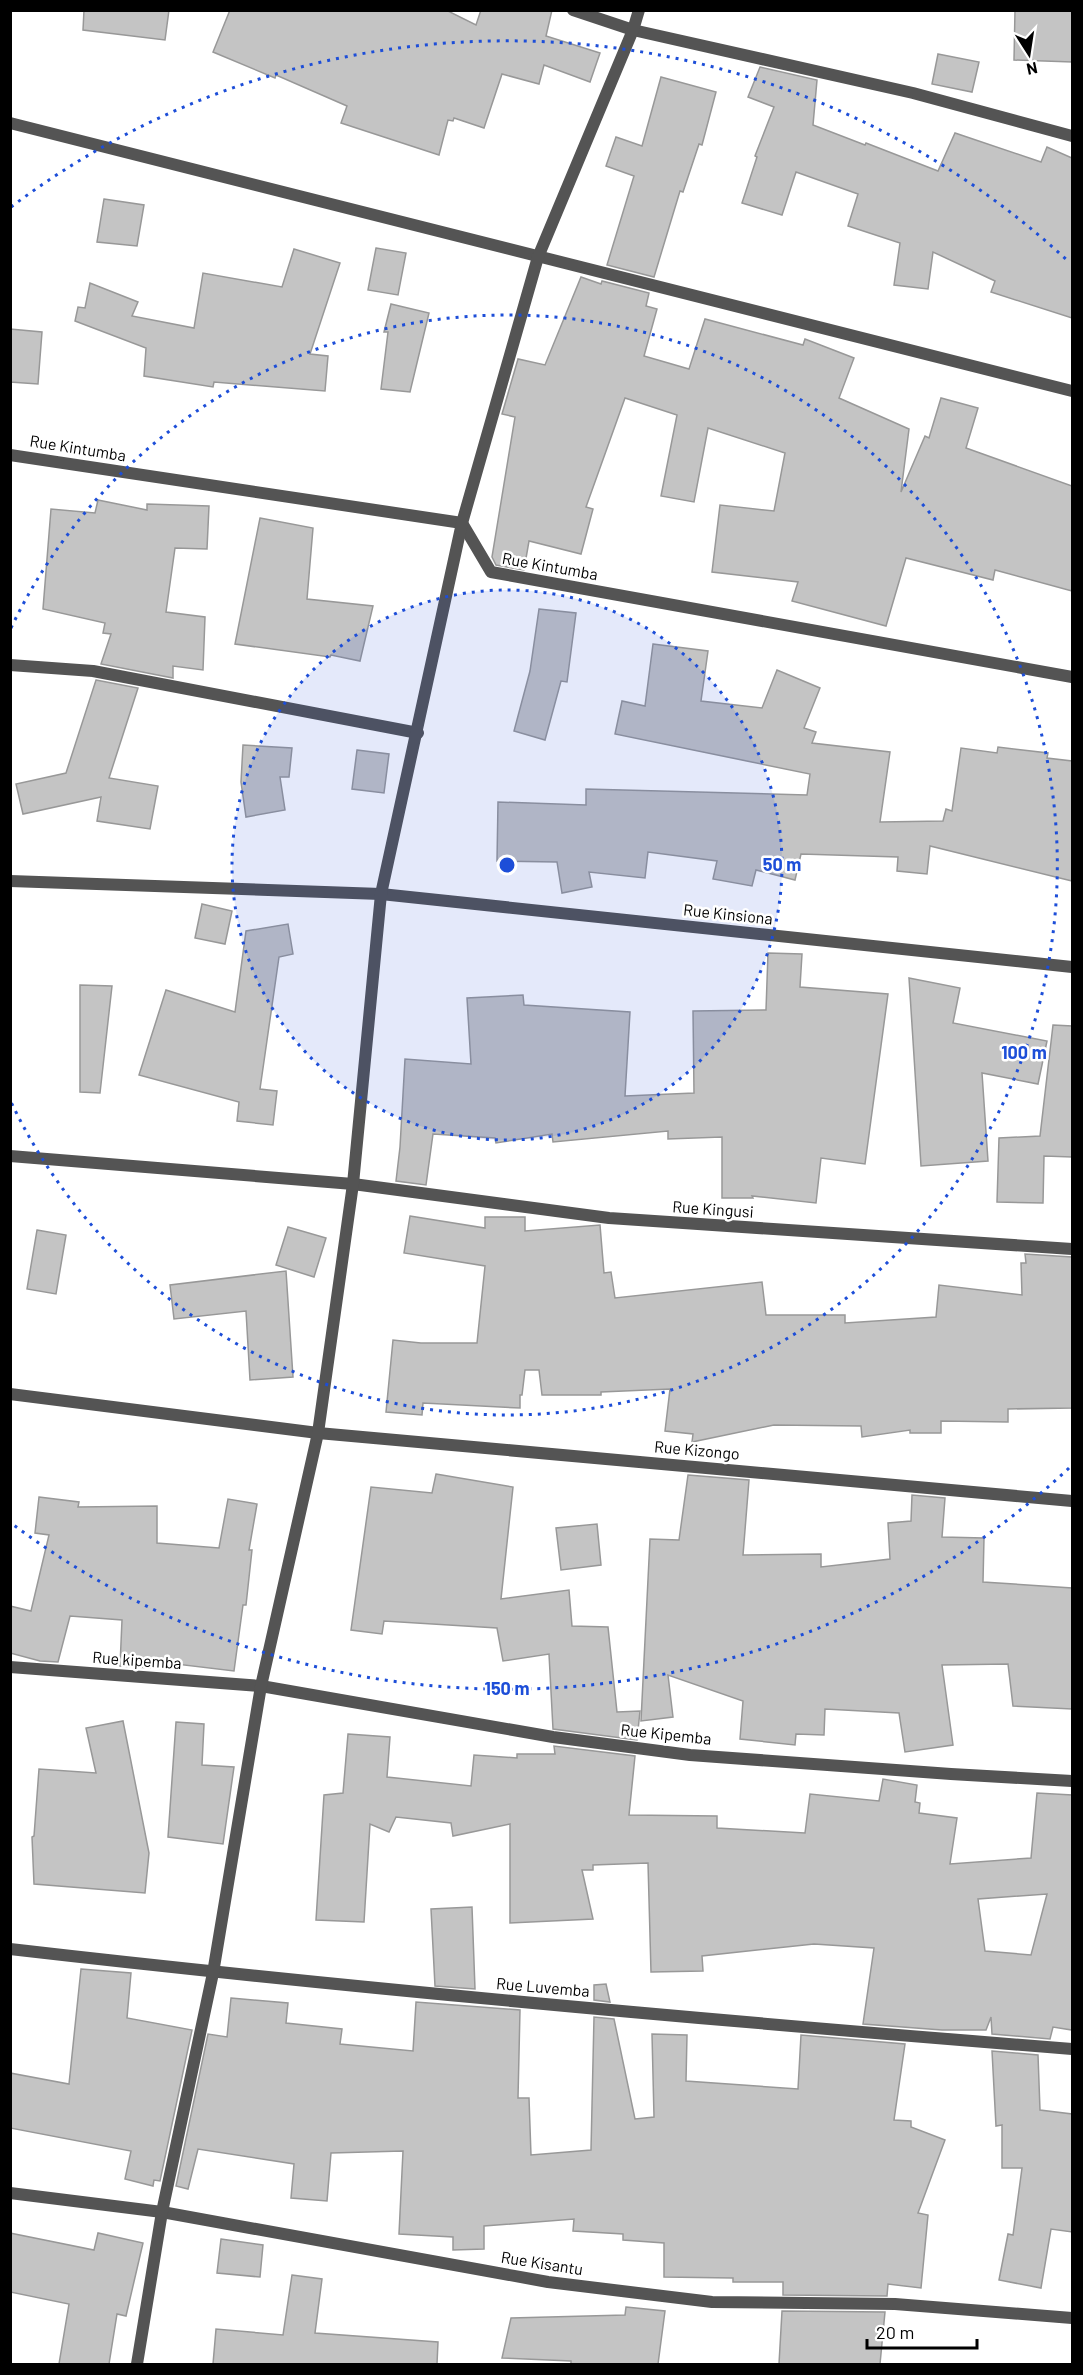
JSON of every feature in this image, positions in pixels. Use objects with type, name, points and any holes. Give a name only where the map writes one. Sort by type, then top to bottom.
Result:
[{"type":"street","points":[[573,10],[633,30],[914,93],[1072,136]]},
{"type":"street","points":[[137,2364],[162,2212],[213,1973],[261,1686],[318,1433],[353,1184],[381,894],[418,733],[462,523],[538,257],[633,30],[639,10]]},
{"type":"street","points":[[10,123],[1072,391]]},
{"type":"street","name":"Rue Kintumba","points":[[10,455],[462,523],[491,572],[1072,677]]},
{"type":"street","points":[[10,665],[93,671],[418,733]]},
{"type":"street","name":"Rue Kinsiona","points":[[10,881],[381,894],[1072,967]]},
{"type":"street","name":"Rue Kingusi","points":[[10,1155],[353,1184],[609,1218],[1072,1249]]},
{"type":"street","name":"Rue Kizongo","points":[[10,1394],[318,1433],[1072,1501]]},
{"type":"street","name":"Rue kipemba","points":[[10,1667],[261,1686]]},
{"type":"street","name":"Rue Kipemba","points":[[261,1686],[553,1737],[690,1755],[1072,1781]]},
{"type":"street","name":"Rue Luvemba","points":[[10,1949],[213,1973],[802,2028],[1072,2049]]},
{"type":"street","name":"Rue Kisantu","points":[[10,2193],[162,2212],[548,2282],[712,2302],[895,2304],[1072,2318]]},
{"type":"building","points":[[84,10],[169,10],[165,40],[83,30]]},
{"type":"building","points":[[230,10],[446,10],[476,25],[481,10],[552,10],[546,36],[600,53],[590,82],[544,65],[539,84],[502,74],[484,128],[454,118],[453,121],[448,120],[439,155],[341,123],[347,106],[276,75],[275,78],[213,52]]},
{"type":"building","points":[[1015,10],[1072,10],[1072,62],[1014,60]]},
{"type":"building","points":[[938,54],[979,62],[972,92],[932,84]]},
{"type":"building","points":[[760,67],[817,80],[813,125],[938,171],[955,133],[1041,162],[1047,147],[1072,158],[1072,318],[991,292],[995,281],[933,252],[928,289],[894,285],[900,243],[848,226],[858,194],[796,172],[782,215],[742,203],[757,157],[755,156],[774,107],[748,97]]},
{"type":"building","points":[[661,77],[716,92],[702,145],[699,144],[683,192],[680,191],[654,277],[607,265],[634,176],[606,166],[616,137],[642,146]]},
{"type":"building","points":[[104,199],[144,205],[137,246],[97,242]]},
{"type":"building","points":[[376,248],[406,253],[398,295],[368,290]]},
{"type":"building","points":[[294,249],[340,263],[310,354],[328,356],[325,391],[214,382],[213,387],[144,376],[146,348],[75,321],[78,307],[85,308],[90,283],[138,302],[132,316],[194,328],[203,273],[282,287]]},
{"type":"building","points":[[581,277],[601,284],[602,281],[649,293],[646,306],[657,309],[644,356],[689,369],[705,319],[803,345],[805,339],[854,358],[839,398],[909,429],[901,492],[925,436],[929,438],[941,398],[978,408],[966,448],[1072,486],[1072,591],[995,570],[993,580],[906,558],[886,626],[792,601],[798,582],[712,572],[720,505],[774,511],[785,453],[708,428],[694,502],[661,496],[677,415],[625,398],[586,507],[593,509],[581,554],[529,541],[524,570],[496,565],[492,557],[515,417],[502,414],[518,359],[545,365]]},
{"type":"building","points":[[391,304],[429,313],[410,392],[381,389],[388,332],[384,332]]},
{"type":"building","points":[[10,329],[42,332],[38,384],[10,382]]},
{"type":"building","points":[[98,500],[147,510],[147,504],[209,506],[207,549],[175,548],[166,612],[205,617],[203,670],[173,666],[173,678],[101,664],[111,634],[103,633],[105,623],[43,609],[51,509],[95,513]]},
{"type":"building","points":[[260,518],[313,528],[307,599],[373,606],[360,661],[331,655],[330,657],[235,644]]},
{"type":"building","points":[[539,609],[576,613],[567,682],[561,681],[545,740],[514,731],[530,671]]},
{"type":"building","points":[[653,644],[708,651],[701,701],[762,708],[777,670],[820,688],[804,728],[816,732],[812,743],[890,752],[880,822],[943,821],[946,809],[952,811],[961,748],[997,753],[998,747],[1048,753],[1047,758],[1072,761],[1072,881],[930,846],[927,874],[897,871],[898,857],[801,854],[795,880],[756,870],[752,886],[713,879],[717,861],[648,852],[645,878],[589,872],[592,887],[562,893],[557,862],[497,861],[498,802],[586,805],[586,789],[807,795],[810,774],[615,734],[622,701],[645,706]]},
{"type":"building","points":[[96,680],[138,688],[109,778],[158,786],[150,829],[97,821],[101,797],[23,814],[16,784],[66,773]]},
{"type":"building","points":[[243,745],[292,748],[289,777],[280,777],[285,810],[246,817],[241,782]]},
{"type":"building","points":[[357,750],[389,754],[384,793],[352,789]]},
{"type":"building","points":[[202,904],[232,911],[225,944],[195,938]]},
{"type":"building","points":[[288,924],[293,954],[279,957],[260,1089],[277,1091],[273,1125],[237,1121],[239,1102],[139,1075],[166,990],[235,1012],[246,931]]},
{"type":"building","points":[[768,953],[802,954],[800,987],[888,994],[865,1164],[821,1158],[816,1203],[752,1196],[753,1198],[722,1198],[722,1137],[668,1139],[668,1131],[553,1142],[552,1134],[496,1143],[495,1138],[433,1134],[426,1185],[396,1181],[405,1059],[471,1064],[467,998],[523,995],[524,1005],[630,1012],[625,1096],[694,1093],[693,1011],[766,1010]]},
{"type":"building","points":[[909,978],[960,988],[953,1023],[1047,1041],[1038,1084],[982,1073],[988,1161],[921,1166]]},
{"type":"building","points":[[80,985],[112,986],[100,1093],[80,1092]]},
{"type":"building","points":[[1053,1025],[1072,1026],[1072,1157],[1044,1156],[1043,1203],[997,1202],[999,1138],[1040,1136]]},
{"type":"building","points":[[410,1216],[485,1228],[485,1217],[525,1217],[525,1231],[600,1225],[604,1273],[611,1272],[615,1298],[762,1282],[766,1315],[845,1315],[845,1323],[936,1317],[939,1285],[1022,1295],[1021,1263],[1026,1263],[1025,1254],[1072,1257],[1072,1408],[1008,1409],[1008,1422],[941,1421],[941,1433],[910,1433],[910,1430],[862,1437],[861,1426],[774,1425],[692,1442],[693,1434],[665,1431],[670,1389],[601,1392],[601,1395],[542,1395],[539,1370],[525,1370],[520,1408],[423,1403],[422,1415],[386,1412],[393,1340],[421,1343],[477,1343],[485,1266],[404,1253]]},
{"type":"building","points":[[288,1227],[326,1238],[314,1277],[276,1265]]},
{"type":"building","points":[[37,1230],[66,1235],[56,1294],[27,1289]]},
{"type":"building","points":[[286,1271],[293,1377],[250,1380],[246,1311],[174,1319],[170,1285]]},
{"type":"building","points":[[436,1474],[513,1487],[501,1599],[569,1590],[572,1626],[608,1627],[617,1712],[640,1711],[637,1740],[553,1729],[549,1654],[503,1661],[497,1628],[384,1621],[382,1634],[351,1630],[371,1487],[432,1493]]},
{"type":"building","points":[[688,1475],[749,1480],[743,1555],[821,1554],[821,1567],[890,1559],[888,1523],[911,1521],[912,1495],[945,1498],[942,1537],[984,1538],[983,1582],[1072,1588],[1072,1709],[1013,1706],[1008,1664],[942,1665],[953,1745],[905,1752],[899,1713],[825,1709],[824,1735],[796,1734],[795,1745],[740,1739],[743,1701],[668,1675],[673,1717],[641,1721],[650,1539],[679,1540]]},
{"type":"building","points":[[39,1497],[79,1502],[78,1507],[157,1506],[157,1543],[219,1548],[228,1499],[257,1504],[249,1550],[252,1550],[246,1605],[243,1605],[234,1671],[168,1663],[168,1669],[120,1666],[122,1620],[70,1616],[58,1662],[40,1661],[10,1653],[10,1606],[31,1611],[49,1535],[35,1533]]},
{"type":"building","points":[[597,1524],[601,1565],[561,1570],[556,1528]]},
{"type":"building","points":[[123,1721],[149,1853],[145,1893],[34,1884],[32,1837],[34,1836],[39,1769],[96,1773],[86,1728]]},
{"type":"building","points":[[176,1722],[204,1724],[202,1765],[234,1767],[223,1844],[168,1837]]},
{"type":"building","points":[[348,1734],[390,1737],[387,1777],[471,1786],[474,1755],[517,1758],[517,1754],[555,1754],[554,1746],[635,1756],[629,1815],[717,1816],[717,1828],[805,1833],[810,1794],[879,1801],[883,1779],[917,1785],[915,1802],[920,1803],[919,1813],[957,1818],[950,1864],[1031,1858],[1037,1793],[1072,1795],[1072,2030],[1053,2027],[1050,2039],[992,2034],[991,2017],[986,2030],[942,2030],[863,2024],[874,1948],[814,1944],[702,1956],[703,1971],[651,1972],[648,1863],[593,1865],[593,1870],[582,1870],[593,1919],[510,1923],[510,1824],[453,1836],[451,1823],[396,1817],[389,1832],[370,1824],[364,1922],[316,1920],[324,1795],[343,1793]],"holes":[[[1047,1894],[1031,1955],[985,1951],[978,1899]]]},
{"type":"building","points":[[472,1907],[475,1989],[435,1986],[431,1909]]},
{"type":"building","points":[[81,1969],[131,1973],[127,2018],[192,2030],[160,2181],[154,2180],[153,2186],[125,2179],[131,2151],[10,2128],[10,2073],[69,2084]]},
{"type":"building","points":[[606,1984],[610,2002],[594,2000],[594,1985]]},
{"type":"building","points":[[231,1998],[288,2003],[286,2023],[342,2029],[340,2044],[413,2051],[416,2002],[520,2010],[518,2098],[529,2098],[531,2155],[591,2150],[594,2017],[614,2019],[635,2119],[654,2117],[652,2034],[687,2035],[686,2081],[798,2089],[801,2035],[905,2044],[894,2120],[911,2121],[911,2127],[945,2140],[918,2213],[928,2215],[921,2288],[888,2284],[887,2296],[783,2295],[783,2282],[733,2282],[733,2278],[664,2277],[664,2243],[623,2240],[623,2234],[573,2231],[574,2219],[484,2226],[484,2249],[453,2250],[453,2237],[399,2234],[403,2151],[331,2153],[327,2201],[291,2198],[294,2164],[198,2149],[188,2189],[176,2186],[208,2034],[227,2037]]},
{"type":"building","points":[[992,2051],[1038,2055],[1040,2110],[1072,2114],[1072,2232],[1051,2229],[1041,2288],[999,2280],[1008,2234],[1013,2235],[1022,2168],[1002,2168],[1002,2125],[996,2126]]},
{"type":"building","points":[[10,2233],[94,2250],[98,2233],[143,2243],[126,2316],[117,2314],[109,2364],[59,2364],[69,2304],[10,2292]]},
{"type":"building","points":[[221,2239],[263,2245],[260,2277],[217,2273]]},
{"type":"building","points":[[292,2275],[322,2279],[315,2333],[438,2342],[437,2364],[213,2364],[216,2329],[283,2335]]},
{"type":"building","points":[[626,2307],[665,2311],[658,2364],[571,2364],[571,2361],[502,2358],[511,2318],[625,2315]]},
{"type":"building","points":[[782,2311],[885,2312],[880,2364],[779,2364]]}]
